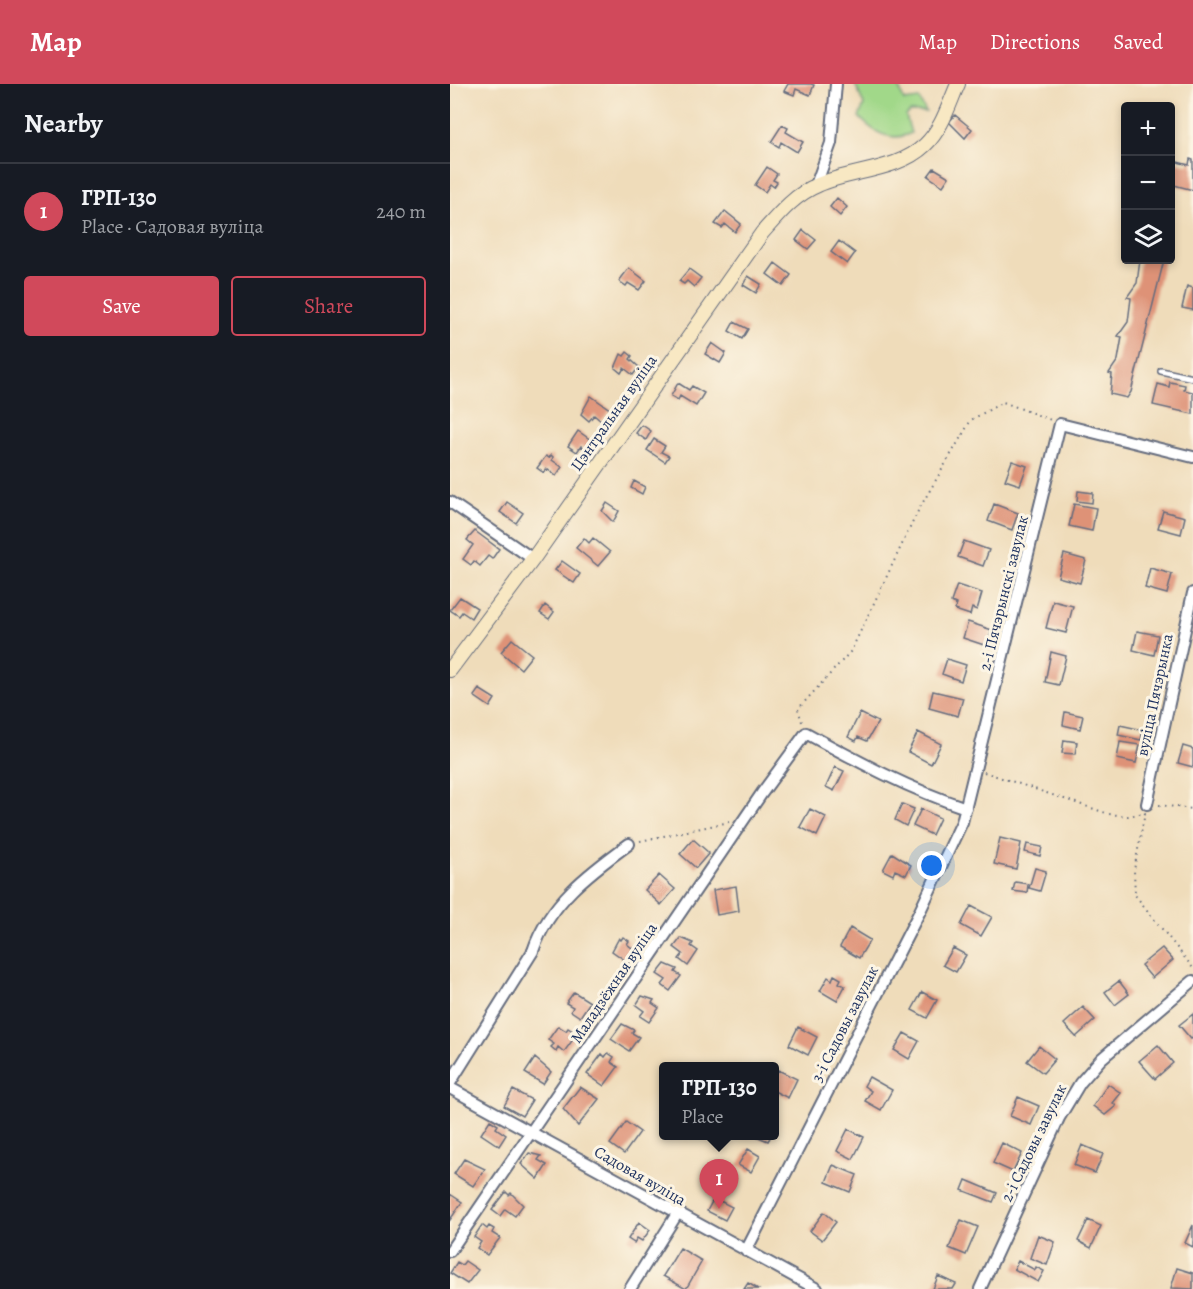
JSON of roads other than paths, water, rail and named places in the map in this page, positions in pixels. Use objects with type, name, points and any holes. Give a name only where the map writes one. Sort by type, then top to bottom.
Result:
[{"type":"street","points":[[816,185],[831,143],[836,84]]},
{"type":"street","name":"Цэнтральная вуліца","points":[[450,670],[533,559],[742,258],[781,212],[816,185],[912,154],[925,145],[936,131],[958,84]]},
{"type":"street","name":"2-і Пячэрынскі завулак","points":[[966,808],[1060,424],[1193,457]]},
{"type":"street","points":[[450,502],[533,559]]},
{"type":"street","name":"вуліца Пячэрынка","points":[[1146,808],[1193,593]]},
{"type":"street","name":"Маладзёжная вуліца","points":[[450,1251],[745,818],[806,733],[882,775],[926,795],[966,808]]},
{"type":"street","name":"3-і Садовы завулак","points":[[746,1251],[920,911],[966,808]]},
{"type":"street","points":[[450,1083],[533,951],[540,929],[551,912],[560,901],[604,862],[629,844]]},
{"type":"street","name":"2-і Садовы завулак","points":[[980,1289],[1059,1118],[1080,1083],[1101,1059],[1193,981]]},
{"type":"street","name":"Садовая вуліца","points":[[450,1088],[817,1289]]},
{"type":"street","points":[[630,1289],[677,1214]]},
{"type":"lane","points":[[1161,372],[1193,378]]},
{"type":"place","name":"ГРП-130","points":[[719,1209]]}]
